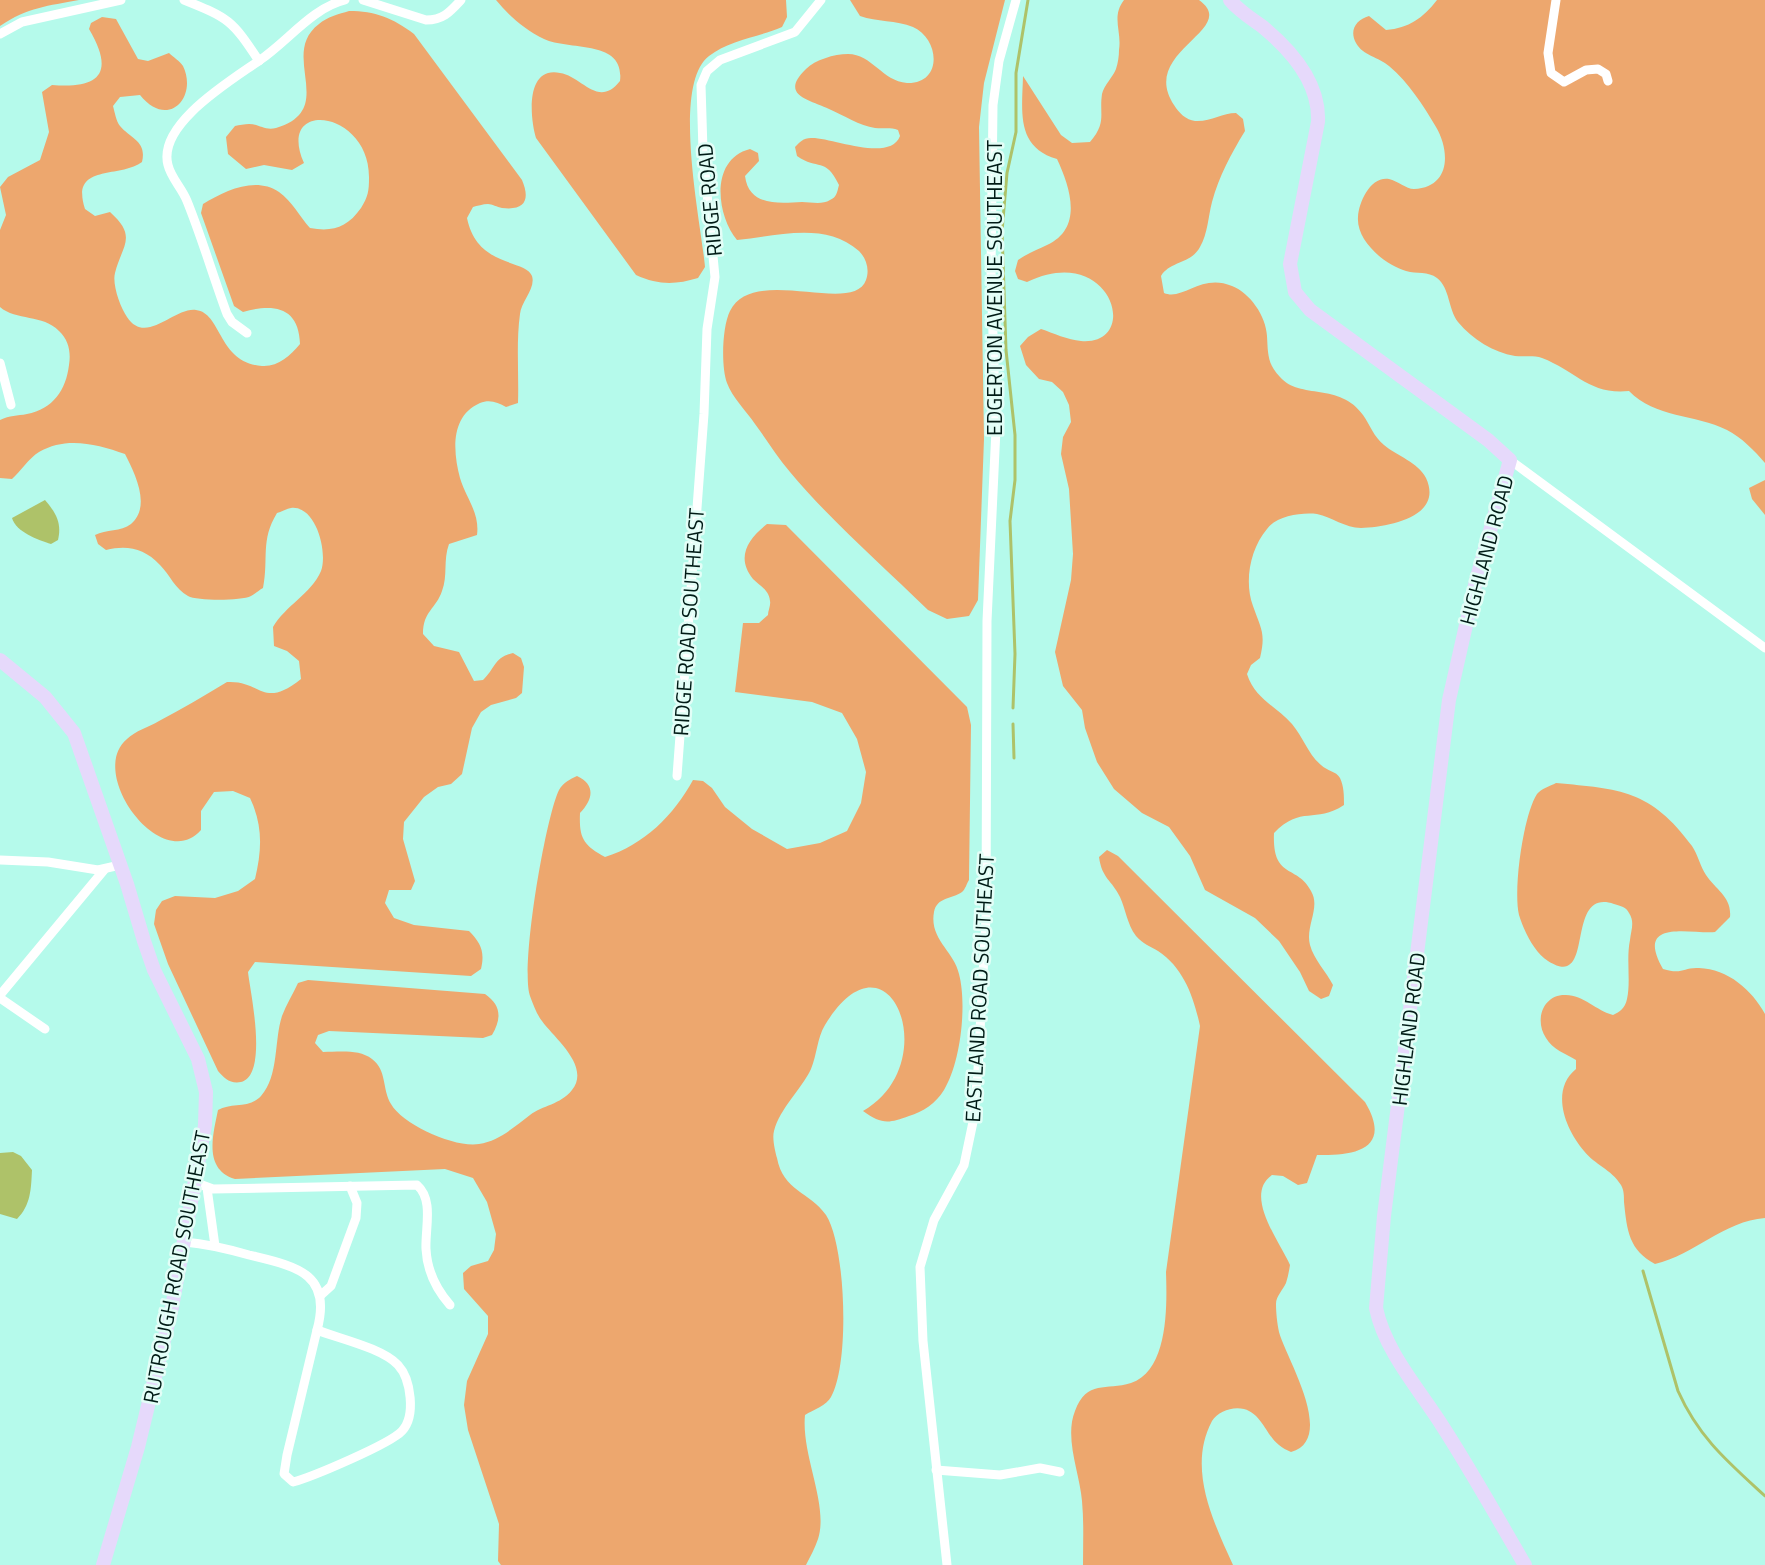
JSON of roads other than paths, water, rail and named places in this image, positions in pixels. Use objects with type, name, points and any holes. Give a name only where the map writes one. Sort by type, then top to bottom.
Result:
[{"type":"street","points":[[0,34],[22,22],[121,0]]},
{"type":"street","points":[[184,0],[227,18],[259,61]]},
{"type":"street","points":[[247,333],[232,322],[227,314],[187,199],[171,172],[166,156],[171,137],[183,121],[315,15],[329,5],[345,0]]},
{"type":"street","points":[[363,0],[426,20],[436,20],[449,14],[461,0]]},
{"type":"street","name":"RIDGE ROAD","points":[[698,468],[704,414],[707,329],[715,277],[703,151],[700,100],[703,78],[707,71],[720,60],[795,32],[821,0]]},
{"type":"street","name":"EDGERTON AVENUE SOUTHEAST","points":[[988,579],[996,429],[991,271],[993,105],[999,61],[1016,0]]},
{"type":"street","points":[[1230,0],[1294,58],[1314,86],[1317,99],[1318,122],[1290,264],[1295,292],[1310,310],[1765,648]]},
{"type":"street","points":[[1556,0],[1548,53],[1551,73],[1564,82],[1586,70],[1598,69],[1606,74],[1608,81]]},
{"type":"street","points":[[0,363],[11,405]]},
{"type":"street","name":"HIGHLAND ROAD","points":[[1510,460],[1476,581],[1449,700],[1384,1216],[1376,1308],[1379,1321],[1393,1349],[1449,1436],[1525,1565]]},
{"type":"street","name":"RIDGE ROAD SOUTHEAST","points":[[677,776],[698,468]]},
{"type":"street","name":"EASTLAND ROAD SOUTHEAST","points":[[946,1564],[923,1341],[920,1267],[934,1220],[964,1165],[973,1122],[986,917],[988,579]]},
{"type":"street","name":"RUTROUGH ROAD SOUTHEAST","points":[[0,660],[45,697],[74,733],[154,970],[198,1059],[204,1077],[206,1113],[201,1185],[185,1242],[149,1405],[103,1565]]},
{"type":"street","points":[[0,860],[104,870],[120,865]]},
{"type":"street","points":[[45,1029],[0,997],[104,870]]},
{"type":"street","points":[[215,1246],[201,1185],[412,1184],[423,1190],[426,1197],[428,1263],[437,1286],[450,1305]]},
{"type":"street","points":[[320,1296],[331,1286],[356,1218],[357,1203],[350,1186]]},
{"type":"street","points":[[185,1242],[215,1246],[298,1268],[314,1281],[320,1296],[321,1318],[317,1330],[287,1455],[284,1473],[293,1482],[345,1461],[399,1434],[407,1420],[410,1405],[407,1381],[397,1364],[380,1354],[317,1330]]},
{"type":"street","points":[[936,1470],[1000,1475],[1040,1468],[1059,1472]]},
{"type":"waterway","points":[[1013,708],[1015,654],[1010,521],[1015,480],[1015,435],[1006,350],[1002,231],[1007,173],[1016,132],[1016,73],[1028,0]]},
{"type":"waterway","points":[[1013,724],[1014,758]]},
{"type":"waterway","points":[[1643,1271],[1678,1391],[1686,1408],[1705,1436],[1765,1496]]}]
